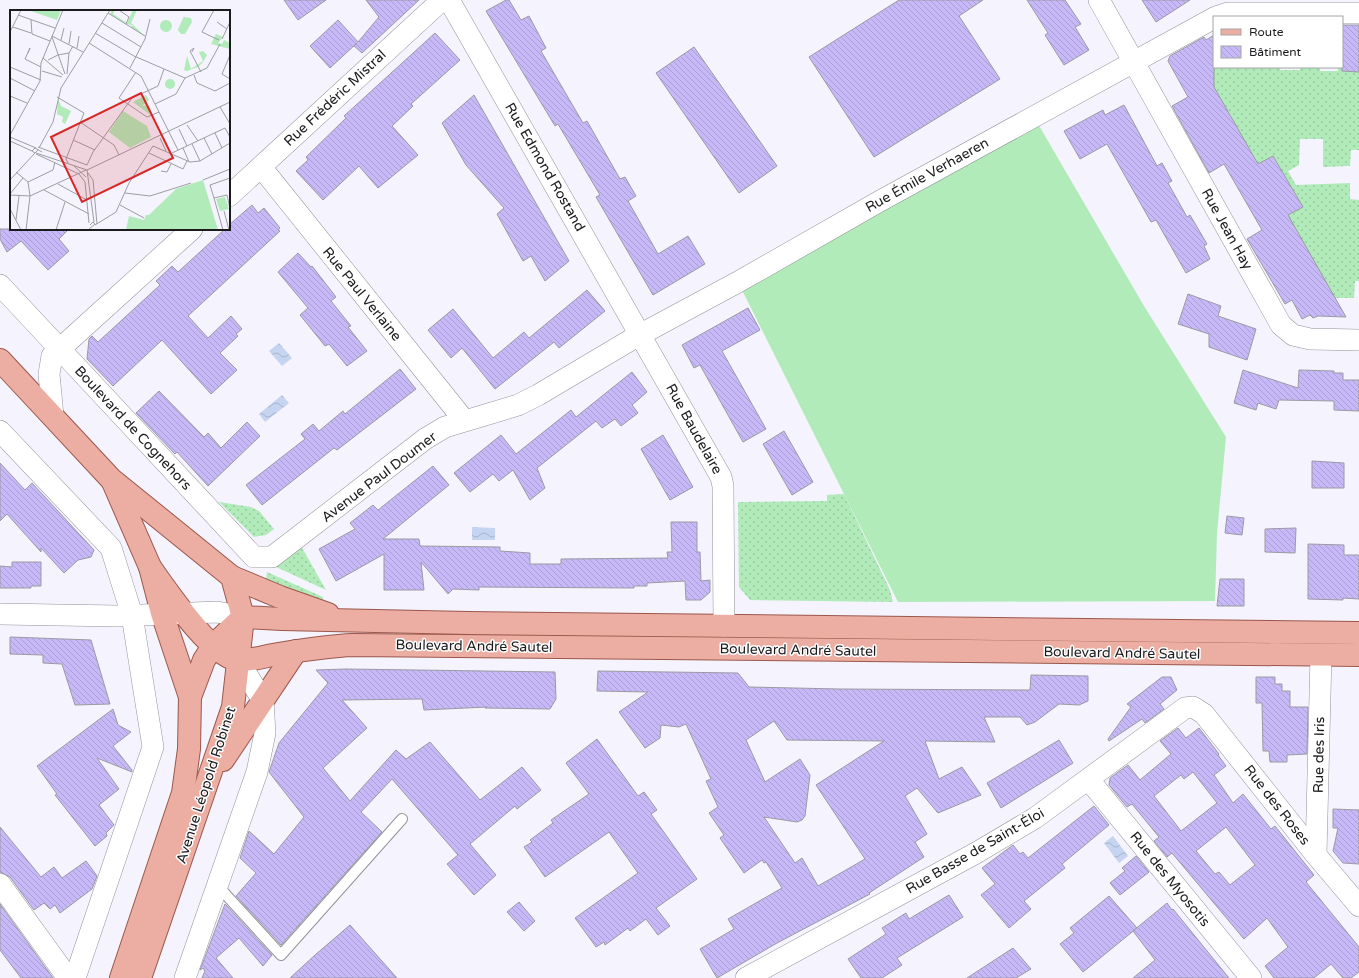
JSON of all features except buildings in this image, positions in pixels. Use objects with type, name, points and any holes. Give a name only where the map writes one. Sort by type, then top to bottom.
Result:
[{"type":"main road","points":[[0,360],[112,479],[232,577],[280,597],[346,620]]},
{"type":"main road","points":[[112,479],[150,567],[162,613],[190,697]]},
{"type":"main road","points":[[150,567],[183,612],[213,646],[225,656],[238,660],[243,617],[232,577]]},
{"type":"main road","name":"Boulevard André Sautel","points":[[243,617],[271,619],[724,626],[1359,633]]},
{"type":"main road","points":[[190,697],[204,660],[213,646],[243,617]]},
{"type":"main road","name":"Boulevard André Sautel","points":[[238,660],[296,651],[353,645],[1359,656]]},
{"type":"main road","points":[[208,783],[263,700],[279,679],[296,651]]},
{"type":"main road","name":"Avenue Léopold Robinet","points":[[140,978],[233,707],[238,660]]},
{"type":"main road","name":"Avenue Léopold Robinet","points":[[121,978],[183,793],[189,749],[190,697]]},
{"type":"street","name":"Rue Frédéric Mistral","points":[[230,195],[442,0]]},
{"type":"street","name":"Rue Edmond Rostand","points":[[449,0],[641,334]]},
{"type":"street","name":"Rue Jean Hay","points":[[1098,0],[1281,325],[1293,335],[1310,339],[1359,340]]},
{"type":"street","name":"Rue Émile Verhaeren","points":[[1218,16],[1228,13],[1359,13]]},
{"type":"street","name":"Rue Émile Verhaeren","points":[[641,334],[1213,18]]},
{"type":"street","name":"Rue Paul Verlaine","points":[[261,167],[464,420]]},
{"type":"street","points":[[53,416],[49,374],[52,356],[191,230]]},
{"type":"street","name":"Boulevard de Cognehors","points":[[0,285],[254,557],[272,557]]},
{"type":"street","name":"Avenue Paul Doumer","points":[[272,557],[425,439],[445,427],[464,420],[518,405],[641,334]]},
{"type":"street","name":"Rue Baudelaire","points":[[641,334],[721,477],[723,486],[724,626]]},
{"type":"street","points":[[0,431],[111,548],[132,615],[153,746],[75,978]]},
{"type":"street","points":[[0,614],[132,615],[217,612],[243,617]]},
{"type":"street","name":"Rue des Iris","points":[[1316,855],[1322,655]]},
{"type":"street","points":[[185,978],[257,772],[265,732],[263,700],[238,660]]},
{"type":"street","name":"Rue des Roses","points":[[1193,707],[1204,714],[1316,855],[1359,906]]},
{"type":"street","name":"Rue Basse de Saint-Éloi","points":[[746,978],[976,853],[1035,818],[1089,780],[1179,712],[1185,708],[1193,707]]},
{"type":"street","name":"Rue des Myosotis","points":[[1089,780],[1252,978]]},
{"type":"street","points":[[0,884],[68,978]]},
{"type":"lane","points":[[217,885],[282,955],[402,819]]},
{"type":"green space","points":[[1213,67],[1280,68],[1280,70],[1300,70],[1300,68],[1320,68],[1320,71],[1338,71],[1338,68],[1342,68],[1359,72],[1359,150],[1351,150],[1350,166],[1323,167],[1323,139],[1300,139],[1299,165],[1288,171],[1296,185],[1350,183],[1350,199],[1359,200],[1359,281],[1355,281],[1354,298],[1326,298],[1272,224],[1302,207],[1273,156],[1258,164],[1250,149],[1233,158],[1241,135],[1229,112],[1212,121],[1205,108],[1221,99],[1204,69]]},
{"type":"green space","points":[[1034,117],[1144,306],[1226,437],[1217,533],[1215,601],[898,602],[738,282]]},
{"type":"green space","points":[[844,494],[890,590],[893,602],[750,600],[739,587],[738,502],[827,501],[827,495]]},
{"type":"green space","points":[[219,502],[251,507],[259,511],[274,529],[266,535],[254,537]]},
{"type":"green space","points":[[301,546],[326,590],[274,566]]},
{"type":"green space","points":[[267,572],[323,597],[324,603],[266,582]]},
{"type":"water","points":[[279,343],[292,358],[282,366],[269,351]]},
{"type":"water","points":[[282,395],[289,403],[265,422],[259,414]]},
{"type":"water","points":[[472,527],[495,528],[495,540],[472,540]]},
{"type":"water","points":[[1113,836],[1128,856],[1119,863],[1104,843]]}]
